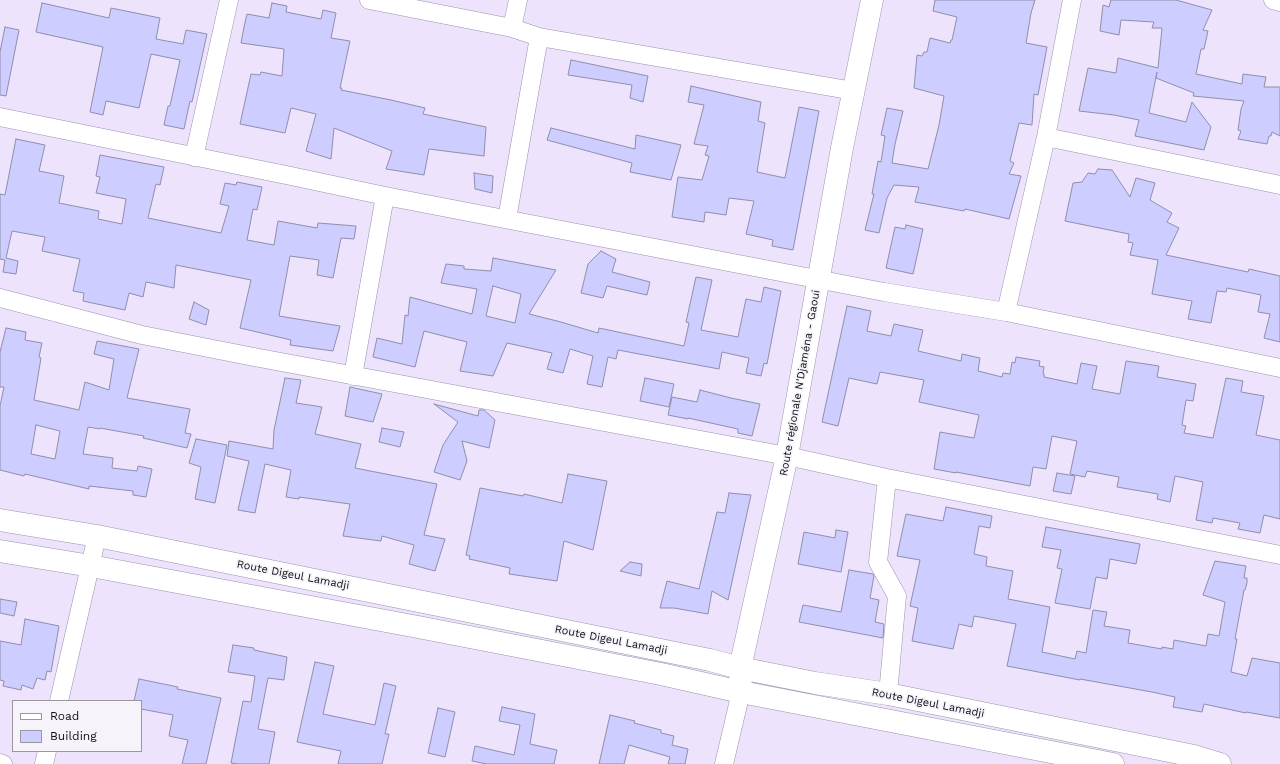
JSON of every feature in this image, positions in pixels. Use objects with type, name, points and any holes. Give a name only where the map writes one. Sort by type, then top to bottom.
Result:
[{"type":"main road","name":"Route régionale N'Djaména - Gaoui","points":[[741,692],[740,668],[787,456],[818,279],[872,0]]},
{"type":"main road","name":"Route Digeul Lamadji","points":[[0,520],[97,536],[710,660],[814,684],[888,694],[1194,756],[1220,764]]},
{"type":"main road","points":[[0,551],[91,566],[418,627],[662,674],[741,692],[1113,764]]},
{"type":"street","points":[[194,157],[228,0]]},
{"type":"street","points":[[369,0],[512,28],[539,37],[854,91]]},
{"type":"street","points":[[512,28],[518,0]]},
{"type":"street","points":[[1006,312],[1046,137],[1072,0]]},
{"type":"street","points":[[1273,0],[1280,2]]},
{"type":"street","points":[[507,220],[539,37]]},
{"type":"street","points":[[0,117],[507,220],[884,292],[1006,312],[1280,368]]},
{"type":"street","points":[[1046,137],[1280,185]]},
{"type":"street","points":[[353,376],[385,196]]},
{"type":"street","points":[[0,298],[142,334],[353,376],[787,456],[887,478],[1280,554]]},
{"type":"street","points":[[887,478],[878,562],[897,596],[888,694]]},
{"type":"street","points":[[59,700],[97,536]]},
{"type":"street","name":"Route régionale N'Djaména - Gaoui","points":[[724,764],[741,692]]},
{"type":"street","points":[[44,764],[47,752]]},
{"type":"building","points":[[935,0],[1035,0],[1031,13],[1026,43],[1047,47],[1038,95],[1034,94],[1032,125],[1019,123],[1010,161],[1014,163],[1009,174],[1021,176],[1009,219],[965,209],[964,211],[915,202],[919,187],[894,185],[887,198],[879,233],[865,230],[874,194],[872,194],[878,161],[881,162],[885,136],[881,135],[887,108],[903,111],[892,163],[928,169],[939,125],[944,96],[914,88],[917,55],[922,56],[924,52],[927,52],[930,38],[950,43],[957,17],[933,11]]},
{"type":"building","points":[[1111,0],[1176,0],[1212,10],[1203,30],[1208,31],[1204,49],[1201,49],[1196,74],[1242,84],[1243,74],[1266,77],[1264,87],[1280,87],[1280,136],[1272,132],[1271,136],[1269,136],[1267,144],[1238,139],[1241,131],[1238,130],[1241,109],[1244,101],[1193,96],[1194,93],[1156,78],[1157,72],[1149,113],[1186,122],[1192,102],[1211,127],[1204,150],[1135,136],[1139,120],[1114,115],[1079,111],[1088,68],[1116,73],[1118,58],[1158,68],[1162,28],[1152,28],[1154,22],[1121,20],[1119,35],[1100,31],[1103,5],[1109,7]]},
{"type":"building","points":[[42,3],[109,18],[111,8],[160,18],[156,39],[183,44],[186,30],[207,34],[192,102],[190,101],[184,129],[164,125],[168,106],[170,106],[180,60],[151,54],[139,108],[106,101],[103,115],[90,112],[103,47],[36,32]]},
{"type":"building","points":[[272,3],[287,6],[286,12],[321,19],[323,10],[336,13],[331,38],[350,41],[340,88],[342,88],[341,90],[425,108],[423,114],[486,127],[484,156],[429,149],[424,175],[386,169],[392,151],[334,128],[331,159],[306,151],[316,114],[291,108],[285,133],[240,124],[251,74],[260,75],[261,72],[282,76],[284,49],[241,43],[247,14],[269,18]]},
{"type":"building","points":[[5,27],[19,30],[6,96],[0,95],[0,52]]},
{"type":"building","points":[[571,60],[648,76],[643,102],[630,98],[632,85],[568,75]]},
{"type":"building","points":[[691,86],[761,102],[758,121],[765,123],[757,172],[785,178],[799,107],[819,111],[793,250],[772,246],[773,240],[746,234],[754,201],[729,198],[726,215],[705,212],[704,222],[672,217],[678,177],[702,180],[709,156],[705,155],[708,146],[694,144],[704,105],[688,102]]},
{"type":"building","points":[[551,128],[635,149],[636,135],[681,145],[671,180],[630,172],[632,163],[547,140]]},
{"type":"building","points":[[16,139],[45,145],[39,171],[64,176],[59,203],[99,211],[98,219],[122,224],[126,199],[96,193],[100,177],[96,176],[100,155],[164,167],[160,185],[156,184],[148,218],[221,233],[229,206],[220,204],[225,183],[236,185],[237,182],[262,187],[257,210],[253,209],[247,240],[274,245],[278,221],[317,228],[318,223],[356,226],[354,239],[341,238],[333,278],[317,275],[319,260],[290,256],[279,316],[340,326],[333,351],[290,345],[291,340],[240,328],[251,280],[176,265],[174,288],[146,282],[143,297],[129,293],[125,310],[83,301],[84,293],[73,291],[80,259],[42,251],[45,237],[12,231],[6,258],[18,261],[16,274],[3,272],[5,260],[0,259],[0,194],[5,195]]},
{"type":"building","points":[[1098,169],[1112,170],[1130,197],[1136,178],[1155,183],[1150,200],[1172,213],[1167,222],[1179,228],[1166,255],[1248,272],[1249,269],[1280,276],[1280,342],[1264,338],[1270,314],[1258,312],[1261,295],[1227,288],[1226,292],[1217,291],[1211,323],[1188,319],[1192,301],[1152,294],[1158,260],[1130,255],[1133,243],[1128,242],[1129,234],[1065,221],[1073,183],[1082,182],[1088,173],[1095,174]]},
{"type":"building","points":[[474,173],[493,176],[492,193],[475,189]]},
{"type":"building","points":[[906,225],[923,229],[913,274],[886,268],[895,227],[905,229]]},
{"type":"building","points":[[601,251],[616,259],[612,272],[650,282],[647,295],[607,286],[603,298],[581,293],[588,264]]},
{"type":"building","points":[[493,258],[556,270],[529,314],[598,333],[599,328],[684,346],[689,323],[686,322],[696,277],[712,280],[701,330],[738,337],[746,299],[761,302],[764,287],[781,291],[767,364],[764,363],[761,376],[746,373],[749,358],[722,352],[719,369],[618,350],[616,359],[608,357],[602,387],[587,384],[593,356],[570,349],[563,373],[547,369],[552,353],[507,343],[493,376],[460,371],[467,342],[424,331],[415,367],[373,357],[377,338],[402,344],[405,315],[408,316],[410,297],[472,314],[477,289],[441,283],[446,264],[464,266],[464,269],[491,271]],"holes":[[[493,286],[521,294],[515,323],[486,316]]]},
{"type":"building","points":[[194,302],[209,310],[206,325],[189,319]]},
{"type":"building","points":[[847,306],[871,311],[867,331],[891,336],[894,324],[923,330],[918,351],[961,361],[962,354],[980,358],[978,371],[1002,377],[1003,373],[1010,374],[1012,362],[1015,363],[1016,357],[1040,361],[1039,366],[1044,367],[1044,377],[1077,384],[1081,363],[1097,366],[1092,389],[1120,394],[1126,361],[1159,366],[1157,377],[1196,384],[1193,401],[1186,400],[1182,425],[1186,426],[1184,433],[1213,438],[1226,378],[1243,381],[1241,392],[1264,396],[1256,435],[1280,440],[1280,519],[1264,515],[1260,533],[1238,529],[1240,523],[1213,518],[1212,523],[1196,520],[1203,482],[1175,476],[1170,502],[1157,499],[1158,494],[1117,487],[1119,477],[1087,471],[1085,477],[1070,474],[1077,441],[1052,436],[1046,469],[1033,467],[1030,486],[934,469],[940,432],[974,438],[979,415],[919,402],[924,380],[880,372],[877,384],[849,378],[838,426],[822,422]]},
{"type":"building","points":[[6,328],[26,332],[25,340],[42,343],[34,400],[79,410],[85,382],[109,390],[114,359],[94,354],[97,341],[139,349],[127,398],[190,409],[185,433],[191,434],[187,448],[143,438],[144,436],[88,427],[83,454],[113,458],[112,468],[137,471],[138,466],[152,469],[146,497],[133,495],[133,491],[89,486],[89,489],[25,474],[24,476],[0,470],[0,406],[4,387],[0,387],[0,352]],"holes":[[[36,425],[60,431],[55,459],[31,454]]]},
{"type":"building","points":[[285,378],[301,380],[296,403],[322,407],[315,434],[361,444],[355,468],[437,484],[424,535],[445,539],[435,571],[409,564],[414,545],[382,536],[381,541],[343,536],[350,504],[299,497],[299,499],[286,497],[291,470],[265,464],[255,513],[238,510],[249,461],[227,456],[229,441],[273,449],[274,430]]},
{"type":"building","points":[[645,378],[674,384],[669,407],[640,401]]},
{"type":"building","points":[[350,387],[382,394],[373,422],[345,416]]},
{"type":"building","points":[[700,390],[760,404],[752,436],[738,433],[738,429],[668,415],[672,397],[697,402]]},
{"type":"building","points":[[434,404],[478,416],[479,410],[484,410],[495,420],[489,448],[462,441],[467,461],[460,480],[434,472],[443,445],[458,422]]},
{"type":"building","points":[[382,428],[404,432],[400,447],[379,442]]},
{"type":"building","points":[[196,439],[227,445],[215,503],[195,499],[201,467],[189,463]]},
{"type":"building","points":[[1057,473],[1075,476],[1071,494],[1053,491]]},
{"type":"building","points":[[568,474],[607,481],[593,550],[564,541],[557,581],[509,574],[510,568],[469,559],[470,556],[466,555],[480,488],[523,496],[524,494],[562,503]]},
{"type":"building","points":[[729,493],[751,495],[728,600],[712,591],[708,614],[674,608],[660,608],[667,581],[699,589],[717,512],[725,513]]},
{"type":"building","points":[[946,507],[992,516],[990,528],[979,526],[974,554],[987,557],[986,566],[1013,571],[1008,599],[1050,607],[1042,652],[1075,659],[1077,651],[1086,653],[1093,610],[1107,612],[1104,626],[1130,630],[1128,643],[1162,649],[1162,647],[1173,649],[1174,640],[1206,646],[1208,634],[1219,636],[1225,602],[1203,595],[1215,561],[1246,566],[1244,578],[1247,578],[1247,583],[1244,590],[1235,639],[1237,639],[1231,672],[1247,676],[1252,658],[1280,663],[1280,718],[1246,713],[1204,704],[1202,712],[1173,707],[1175,697],[1007,666],[1016,624],[974,616],[972,627],[959,624],[953,649],[912,641],[918,608],[910,606],[920,560],[897,556],[906,514],[943,521]]},
{"type":"building","points":[[1046,527],[1140,544],[1136,564],[1110,559],[1107,579],[1096,577],[1090,609],[1055,603],[1062,569],[1057,568],[1061,550],[1042,547]]},
{"type":"building","points":[[836,530],[848,532],[841,572],[798,564],[804,532],[835,538]]},
{"type":"building","points":[[630,562],[642,564],[641,576],[620,571]]},
{"type":"building","points":[[849,570],[873,574],[874,576],[870,598],[879,600],[875,622],[884,624],[883,638],[799,622],[803,605],[841,612]]},
{"type":"building","points":[[0,599],[17,602],[14,616],[0,613]]},
{"type":"building","points":[[25,619],[59,626],[51,672],[47,671],[45,680],[37,678],[33,689],[22,685],[21,690],[3,686],[4,681],[0,680],[0,641],[21,645]]},
{"type":"building","points":[[233,645],[254,648],[254,650],[287,657],[284,680],[268,678],[258,729],[275,732],[269,764],[231,763],[243,701],[251,702],[255,676],[228,672]]},
{"type":"building","points":[[315,662],[334,666],[323,714],[375,725],[384,683],[396,686],[385,734],[389,734],[382,764],[338,764],[341,751],[297,742]]},
{"type":"building","points":[[139,679],[221,698],[206,764],[182,764],[188,740],[169,736],[173,715],[142,709],[142,700],[134,700]]},
{"type":"building","points":[[502,707],[535,714],[530,744],[557,750],[554,764],[487,764],[472,761],[475,746],[514,755],[520,725],[499,721]]},
{"type":"building","points":[[438,708],[455,712],[445,757],[428,753]]},
{"type":"building","points":[[610,715],[635,721],[634,723],[661,730],[661,733],[674,736],[672,745],[688,749],[685,764],[668,764],[670,757],[629,745],[624,764],[599,764]]}]
